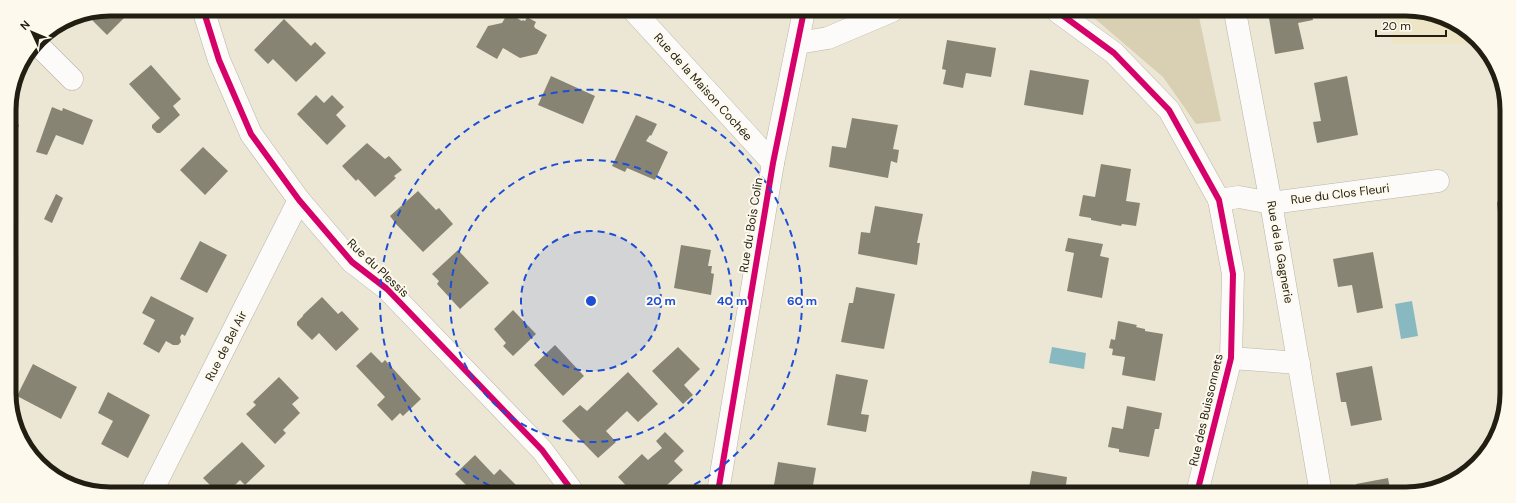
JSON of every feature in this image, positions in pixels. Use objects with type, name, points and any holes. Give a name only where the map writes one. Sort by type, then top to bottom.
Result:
[{"type":"street","name":"Rue du Plessis","points":[[205,16],[219,60],[251,134],[299,200],[352,262],[387,289],[542,450],[569,487]]},
{"type":"street","name":"Rue de la Maison Cochée","points":[[638,16],[773,163]]},
{"type":"street","name":"Rue du Bois Colin","points":[[719,487],[773,163],[803,16]]},
{"type":"street","points":[[798,43],[828,38],[880,16]]},
{"type":"street","name":"Rue des Buissonnets","points":[[1063,16],[1114,53],[1169,110],[1219,200],[1233,274],[1231,358],[1199,487]]},
{"type":"street","name":"Rue de la Gagnerie","points":[[1236,16],[1271,202],[1320,487]]},
{"type":"street","points":[[45,52],[72,79]]},
{"type":"street","name":"Rue du Clos Fleuri","points":[[1219,200],[1238,197],[1271,202],[1438,181]]},
{"type":"street","name":"Rue de Bel Air","points":[[154,487],[299,200]]},
{"type":"street","points":[[1231,358],[1299,363]]},
{"type":"shaded area","points":[[1092,16],[1199,16],[1221,121],[1196,124],[1163,77]]},
{"type":"shaded area","points":[[1389,16],[1418,17],[1442,23],[1463,35],[1472,44],[1393,44]]},
{"type":"water","points":[[1412,301],[1418,336],[1401,339],[1395,304]]},
{"type":"water","points":[[1052,347],[1086,353],[1084,369],[1049,363]]},
{"type":"building","points":[[126,16],[107,35],[90,18]]},
{"type":"building","points":[[506,16],[513,16],[522,21],[525,21],[527,17],[536,22],[534,26],[535,28],[547,35],[537,54],[520,58],[503,48],[497,59],[476,47],[488,26],[502,23]]},
{"type":"building","points":[[1269,16],[1312,16],[1313,20],[1298,23],[1304,49],[1275,54]]},
{"type":"building","points":[[284,19],[311,46],[315,42],[326,53],[296,82],[273,59],[268,64],[254,50]]},
{"type":"building","points":[[947,40],[996,48],[991,77],[966,73],[963,88],[943,84],[946,70],[942,69]]},
{"type":"building","points":[[151,65],[181,99],[173,106],[180,115],[160,133],[157,133],[152,128],[152,125],[160,118],[129,84]]},
{"type":"building","points":[[1030,70],[1089,80],[1083,115],[1024,105]]},
{"type":"building","points":[[551,76],[595,96],[583,124],[538,105]]},
{"type":"building","points":[[1347,76],[1358,135],[1317,143],[1313,122],[1321,121],[1314,83]]},
{"type":"building","points":[[316,95],[324,103],[332,95],[344,107],[336,115],[346,126],[327,145],[297,114]]},
{"type":"building","points":[[52,107],[62,111],[63,108],[93,120],[83,145],[56,135],[47,155],[36,152]]},
{"type":"building","points":[[636,115],[657,124],[651,136],[650,135],[646,141],[668,152],[655,180],[627,168],[625,172],[612,166]]},
{"type":"building","points":[[852,118],[898,125],[893,149],[899,150],[897,163],[891,161],[888,178],[829,167],[832,146],[846,148]]},
{"type":"building","points":[[16,122],[19,125],[16,134]]},
{"type":"building","points":[[367,143],[385,159],[389,156],[402,170],[394,176],[396,178],[375,197],[358,179],[356,181],[342,166]]},
{"type":"building","points":[[203,147],[228,171],[205,195],[180,170]]},
{"type":"building","points":[[1101,164],[1131,169],[1126,201],[1140,203],[1136,226],[1122,224],[1121,226],[1079,216],[1083,195],[1095,197]]},
{"type":"building","points":[[418,191],[436,210],[439,208],[453,224],[423,252],[390,216]]},
{"type":"building","points":[[56,194],[63,198],[52,223],[44,219]]},
{"type":"building","points":[[1497,202],[1500,202],[1500,233]]},
{"type":"building","points":[[875,206],[923,214],[917,243],[920,243],[917,265],[858,254],[861,232],[870,233]]},
{"type":"building","points":[[1068,238],[1103,244],[1100,256],[1109,258],[1102,298],[1067,291],[1074,253],[1065,251]]},
{"type":"building","points":[[200,241],[227,255],[207,293],[180,279]]},
{"type":"building","points":[[681,245],[711,250],[708,266],[712,266],[711,273],[714,274],[711,295],[674,288]]},
{"type":"building","points":[[458,250],[489,283],[460,309],[437,284],[439,281],[432,274]]},
{"type":"building","points":[[1373,252],[1383,308],[1357,313],[1352,285],[1338,287],[1333,259]]},
{"type":"building","points":[[856,287],[895,294],[884,349],[841,342],[849,303],[853,303]]},
{"type":"building","points":[[151,296],[194,318],[185,336],[182,334],[180,337],[181,342],[178,345],[173,345],[166,341],[159,353],[143,344],[155,320],[142,313]]},
{"type":"building","points":[[322,297],[338,314],[342,311],[359,329],[336,351],[319,333],[312,340],[297,325],[297,322],[303,315]]},
{"type":"building","points":[[513,310],[536,334],[513,356],[503,346],[506,343],[494,329]]},
{"type":"building","points":[[1118,321],[1137,325],[1136,327],[1145,329],[1145,331],[1163,334],[1155,381],[1122,375],[1125,357],[1112,355],[1113,349],[1109,348],[1111,339],[1115,340]]},
{"type":"building","points":[[555,345],[584,376],[563,396],[534,365]]},
{"type":"building","points":[[678,347],[700,369],[684,385],[693,395],[683,404],[652,371]]},
{"type":"building","points":[[371,352],[382,363],[385,360],[421,399],[403,416],[400,413],[392,421],[377,405],[385,397],[356,366]]},
{"type":"building","points":[[33,364],[77,387],[61,419],[17,396]]},
{"type":"building","points":[[1372,366],[1382,420],[1351,426],[1346,402],[1341,402],[1336,373]]},
{"type":"building","points":[[628,372],[658,404],[638,422],[627,411],[606,431],[616,442],[598,458],[562,421],[580,405],[587,411]]},
{"type":"building","points":[[836,374],[868,380],[861,414],[869,415],[866,432],[827,425]]},
{"type":"building","points":[[279,377],[299,398],[292,404],[300,413],[283,430],[286,433],[275,444],[246,414],[256,405],[253,402]]},
{"type":"building","points":[[108,392],[150,415],[128,458],[101,444],[113,421],[98,413]]},
{"type":"building","points":[[1127,406],[1162,413],[1159,429],[1155,429],[1149,457],[1119,452],[1119,449],[1108,447],[1112,427],[1123,429]]},
{"type":"building","points":[[665,432],[684,451],[674,461],[683,470],[665,487],[627,487],[618,477],[642,454],[648,460],[662,448],[656,441]]},
{"type":"building","points":[[242,442],[265,466],[245,485],[240,480],[233,487],[212,487],[203,478]]},
{"type":"building","points":[[475,455],[494,475],[500,469],[518,487],[468,487],[455,474]]},
{"type":"building","points":[[778,462],[816,468],[813,487],[779,487],[774,485]]},
{"type":"building","points":[[1032,471],[1067,477],[1066,487],[1029,487]]},
{"type":"building","points":[[1388,478],[1390,487],[1357,487],[1356,484]]},
{"type":"cycle path","points":[[205,16],[219,60],[251,134],[299,200],[352,262],[387,289],[542,450],[569,487]]},
{"type":"cycle path","points":[[719,487],[773,163],[803,16]]},
{"type":"cycle path","points":[[1063,16],[1114,53],[1169,110],[1219,200],[1233,274],[1231,358],[1199,487]]}]
